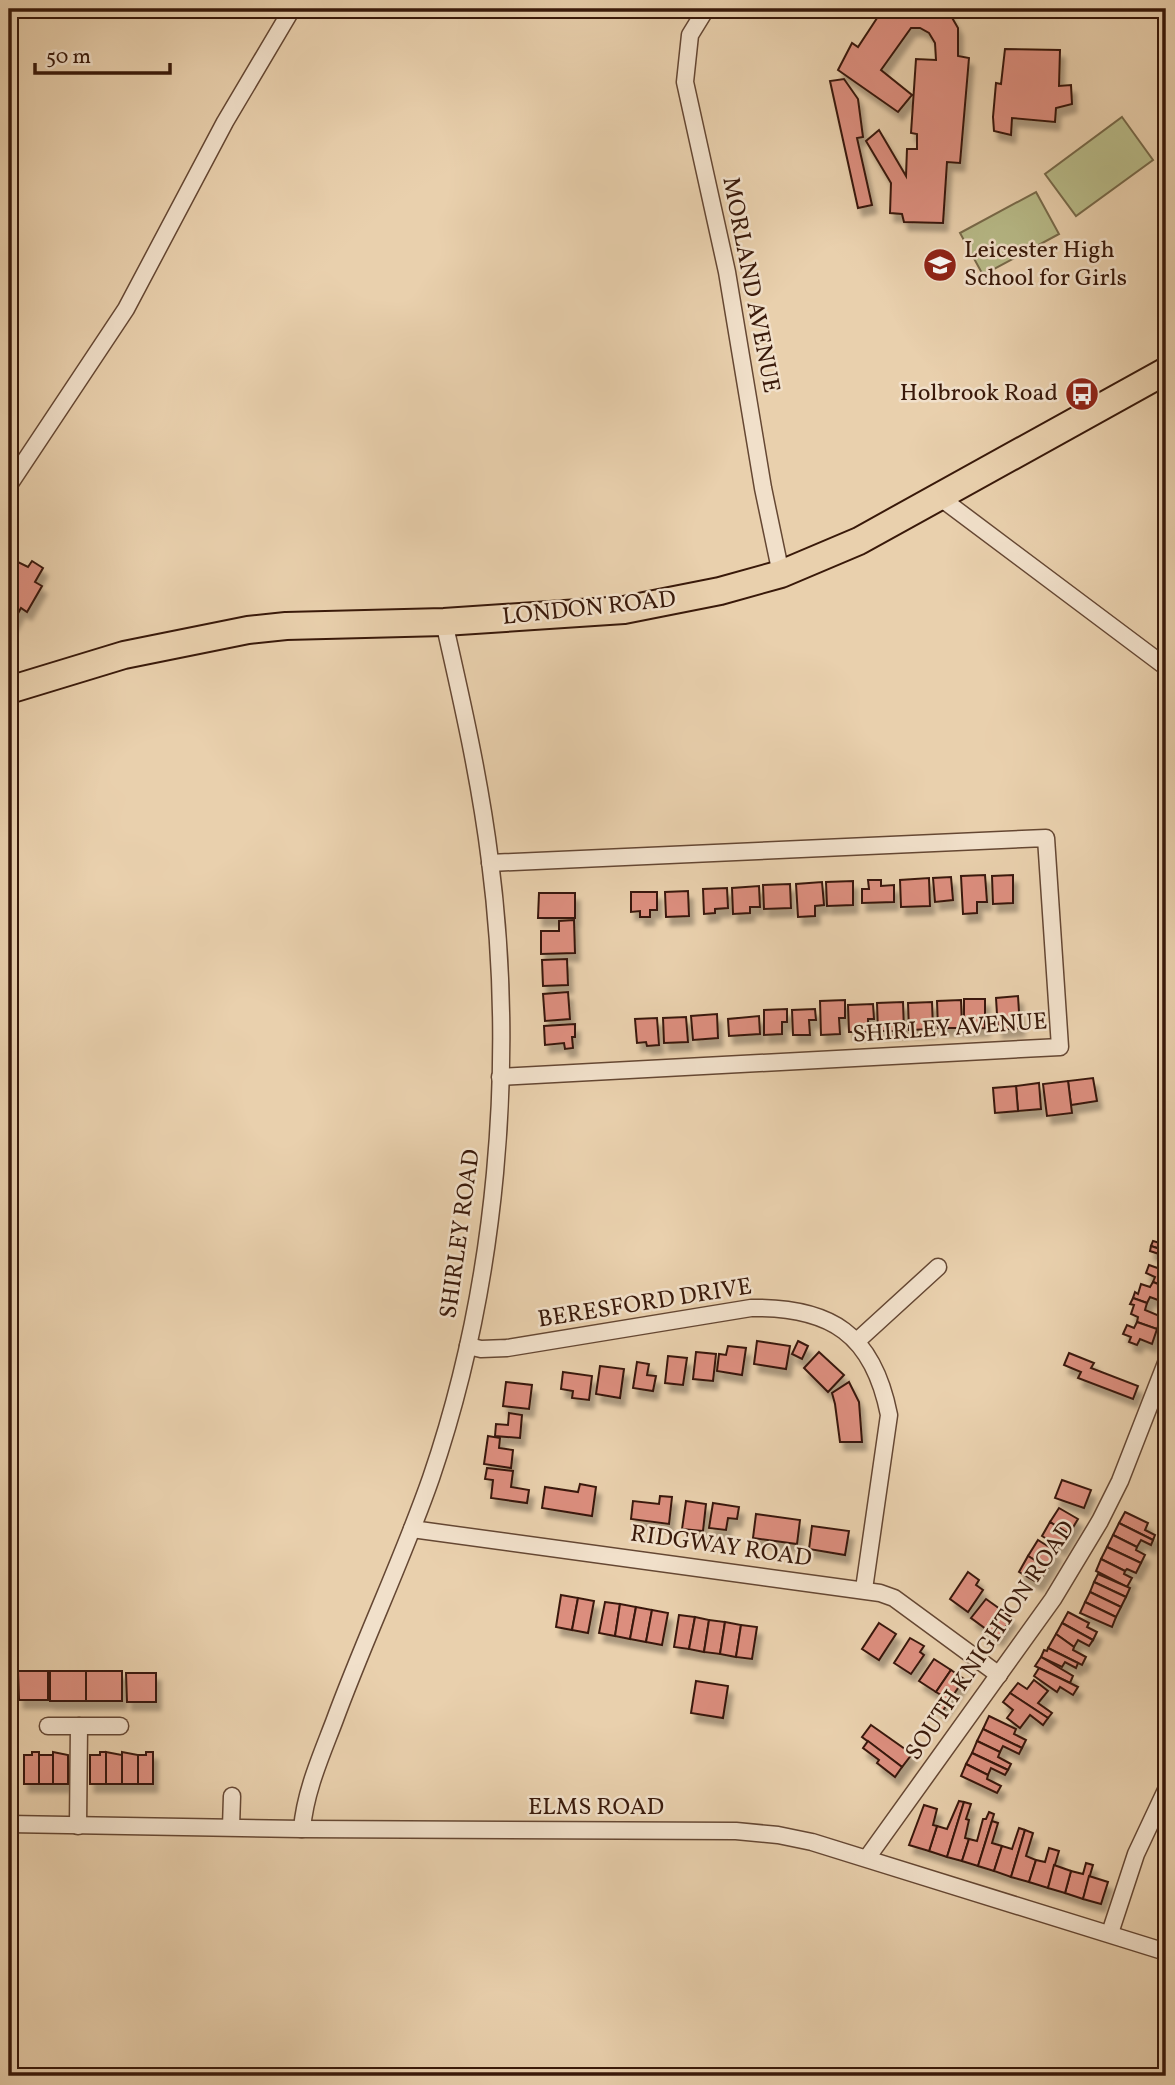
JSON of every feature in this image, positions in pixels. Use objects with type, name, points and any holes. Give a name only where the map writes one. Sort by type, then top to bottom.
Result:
[{"type":"highway","name":"LONDON ROAD","points":[[9,690],[124,655],[248,630],[286,626],[444,622],[624,610],[720,591],[781,573],[859,541],[1166,371]]},
{"type":"street","points":[[9,485],[126,309],[225,122],[292,9]]},
{"type":"street","name":"MORLAND AVENUE","points":[[706,9],[690,35],[685,82],[727,272],[763,488],[781,573]]},
{"type":"street","points":[[938,496],[1166,667]]},
{"type":"street","name":"SHIRLEY ROAD","points":[[302,1829],[303,1813],[322,1753],[352,1672],[412,1529],[447,1429],[468,1346],[491,1213],[500,1077],[499,969],[490,863],[478,778],[444,622]]},
{"type":"street","name":"SHIRLEY AVENUE","points":[[490,863],[1046,838],[1060,1047],[500,1077]]},
{"type":"street","points":[[857,1341],[937,1267]]},
{"type":"street","name":"BERESFORD DRIVE","points":[[468,1346],[481,1349],[507,1348],[751,1308],[781,1308],[807,1312],[831,1322],[857,1341],[874,1364],[884,1388],[889,1415],[864,1589]]},
{"type":"street","name":"SOUTH KNIGHTON ROAD","points":[[867,1858],[1053,1599],[1100,1521],[1120,1481],[1161,1392],[1166,1363]]},
{"type":"street","name":"RIDGWAY ROAD","points":[[412,1529],[864,1589],[894,1598],[999,1675]]},
{"type":"street","points":[[48,1726],[120,1726]]},
{"type":"street","points":[[78,1826],[79,1726]]},
{"type":"street","points":[[1110,1933],[1136,1854],[1166,1790]]},
{"type":"street","points":[[231,1827],[232,1796]]},
{"type":"street","name":"ELMS ROAD","points":[[9,1824],[302,1829],[736,1831],[789,1837],[867,1858],[1166,1952]]},
{"type":"green space","points":[[1122,117],[1153,160],[1076,216],[1045,174]]},
{"type":"green space","points":[[1036,192],[1059,234],[983,275],[960,233]]},
{"type":"building","name":"Leicester High School for Girls","points":[[883,9],[947,9],[958,28],[958,56],[969,58],[960,163],[947,162],[943,223],[904,222],[902,214],[890,213],[891,183],[866,141],[879,130],[906,176],[907,149],[917,149],[917,134],[911,133],[916,59],[936,60],[935,43],[929,33],[920,28],[911,28],[881,70],[912,95],[898,112],[838,70],[852,43],[858,47]]},
{"type":"building","points":[[1005,49],[1060,50],[1059,86],[1071,85],[1072,104],[1056,108],[1055,122],[1012,118],[1011,135],[994,131],[996,83],[1001,84]]},
{"type":"building","points":[[844,79],[858,99],[863,137],[857,138],[872,205],[858,208],[830,81]]},
{"type":"building","points":[[32,561],[43,568],[35,582],[42,586],[27,612],[21,608],[12,624],[9,622],[9,577],[18,562],[28,567]]},
{"type":"building","points":[[985,875],[987,902],[977,902],[977,913],[963,914],[961,876]]},
{"type":"building","points":[[1013,875],[1013,903],[993,904],[992,876]]},
{"type":"building","points":[[951,877],[953,900],[935,902],[933,878]]},
{"type":"building","points":[[929,878],[930,906],[901,907],[900,880]]},
{"type":"building","points":[[868,880],[881,880],[881,886],[894,885],[894,902],[862,903],[862,889],[869,889]]},
{"type":"building","points":[[853,881],[853,905],[827,906],[826,882]]},
{"type":"building","points":[[822,882],[824,905],[815,906],[815,916],[798,917],[796,884]]},
{"type":"building","points":[[790,884],[791,908],[764,909],[763,885]]},
{"type":"building","points":[[759,886],[760,907],[750,907],[750,913],[733,914],[732,888]]},
{"type":"building","points":[[727,888],[728,908],[715,909],[715,913],[704,914],[703,889]]},
{"type":"building","points":[[688,891],[689,916],[666,917],[665,892]]},
{"type":"building","points":[[631,892],[657,892],[657,910],[650,910],[650,917],[640,917],[640,911],[631,912]]},
{"type":"building","points":[[539,893],[575,893],[575,918],[538,918]]},
{"type":"building","points":[[574,920],[575,953],[541,954],[541,931],[559,931],[559,921]]},
{"type":"building","points":[[567,959],[568,985],[543,986],[542,960]]},
{"type":"building","points":[[568,992],[570,1019],[545,1021],[543,994]]},
{"type":"building","points":[[1018,996],[1020,1028],[998,1030],[996,998]]},
{"type":"building","points":[[964,999],[985,999],[985,1028],[964,1029]]},
{"type":"building","points":[[845,1000],[845,1018],[839,1018],[840,1034],[821,1035],[820,1001]]},
{"type":"building","points":[[961,1000],[962,1028],[938,1028],[937,1001]]},
{"type":"building","points":[[903,1002],[904,1031],[878,1031],[877,1003]]},
{"type":"building","points":[[932,1002],[933,1029],[909,1030],[908,1003]]},
{"type":"building","points":[[873,1004],[874,1019],[868,1019],[868,1032],[849,1032],[848,1005]]},
{"type":"building","points":[[787,1009],[787,1022],[782,1022],[782,1034],[764,1035],[764,1010]]},
{"type":"building","points":[[815,1009],[816,1020],[809,1020],[810,1035],[793,1035],[792,1010]]},
{"type":"building","points":[[717,1014],[718,1038],[693,1040],[691,1016]]},
{"type":"building","points":[[759,1016],[760,1034],[729,1036],[728,1019]]},
{"type":"building","points":[[686,1017],[688,1042],[664,1043],[663,1018]]},
{"type":"building","points":[[657,1018],[659,1045],[637,1043],[635,1019]]},
{"type":"building","points":[[575,1024],[573,1048],[565,1049],[564,1043],[545,1045],[544,1026]]},
{"type":"building","points":[[1093,1078],[1097,1101],[1071,1105],[1068,1081]]},
{"type":"building","points":[[1068,1081],[1072,1113],[1047,1116],[1043,1084]]},
{"type":"building","points":[[1039,1083],[1041,1109],[1018,1111],[1016,1086]]},
{"type":"building","points":[[1016,1086],[1018,1111],[995,1113],[993,1088]]},
{"type":"building","points":[[1153,1241],[1163,1244],[1166,1242],[1166,1251],[1151,1246]]},
{"type":"building","points":[[1151,1246],[1166,1251],[1166,1261],[1158,1258],[1159,1254],[1150,1251]]},
{"type":"building","points":[[1149,1265],[1166,1271],[1166,1287],[1153,1282],[1155,1277],[1146,1273]]},
{"type":"building","points":[[1153,1282],[1166,1287],[1166,1303],[1150,1297],[1147,1303],[1133,1298],[1135,1292],[1138,1294],[1141,1284],[1150,1287]]},
{"type":"building","points":[[1133,1298],[1147,1303],[1145,1310],[1162,1317],[1157,1329],[1137,1322],[1138,1317],[1131,1314],[1134,1305],[1130,1304]]},
{"type":"building","points":[[1137,1322],[1157,1329],[1152,1344],[1140,1339],[1137,1345],[1129,1342],[1131,1337],[1123,1334],[1127,1325],[1134,1328]]},
{"type":"building","points":[[757,1341],[790,1346],[786,1369],[754,1364]]},
{"type":"building","points":[[798,1341],[808,1346],[802,1359],[792,1354]]},
{"type":"building","points":[[728,1346],[746,1348],[742,1375],[717,1371],[719,1354],[726,1355]]},
{"type":"building","points":[[696,1352],[716,1354],[713,1381],[693,1379]]},
{"type":"building","points":[[819,1352],[844,1375],[828,1392],[804,1368]]},
{"type":"building","points":[[1069,1353],[1094,1363],[1091,1368],[1138,1386],[1133,1399],[1078,1378],[1081,1372],[1064,1365]]},
{"type":"building","points":[[668,1356],[687,1358],[683,1385],[665,1383]]},
{"type":"building","points":[[637,1362],[649,1364],[647,1375],[656,1376],[653,1391],[633,1388]]},
{"type":"building","points":[[600,1366],[624,1369],[620,1398],[596,1394]]},
{"type":"building","points":[[563,1372],[592,1376],[589,1400],[572,1398],[573,1391],[561,1389]]},
{"type":"building","points":[[506,1382],[532,1385],[529,1409],[503,1406]]},
{"type":"building","points":[[849,1382],[859,1402],[862,1442],[840,1442],[832,1393]]},
{"type":"building","points":[[509,1413],[522,1415],[520,1438],[495,1436],[496,1424],[508,1425]]},
{"type":"building","points":[[488,1436],[500,1438],[499,1448],[513,1450],[511,1468],[484,1464]]},
{"type":"building","points":[[487,1468],[513,1471],[511,1487],[529,1490],[527,1503],[491,1498],[493,1480],[485,1479]]},
{"type":"building","points":[[1062,1480],[1091,1490],[1084,1508],[1055,1498]]},
{"type":"building","points":[[580,1484],[596,1487],[592,1516],[542,1508],[545,1487],[578,1492]]},
{"type":"building","points":[[660,1496],[672,1497],[669,1524],[631,1519],[633,1501],[659,1504]]},
{"type":"building","points":[[686,1501],[706,1504],[703,1531],[682,1529]]},
{"type":"building","points":[[713,1503],[739,1507],[737,1519],[728,1518],[726,1530],[709,1528]]},
{"type":"building","points":[[1059,1508],[1078,1519],[1069,1534],[1050,1522]]},
{"type":"building","points":[[1125,1512],[1148,1523],[1145,1530],[1155,1535],[1153,1540],[1119,1523]]},
{"type":"building","points":[[756,1514],[800,1520],[797,1544],[753,1538]]},
{"type":"building","points":[[1050,1522],[1069,1534],[1061,1548],[1042,1536]]},
{"type":"building","points":[[1119,1523],[1153,1540],[1151,1545],[1141,1540],[1137,1547],[1113,1535]]},
{"type":"building","points":[[812,1526],[849,1531],[845,1555],[809,1549]]},
{"type":"building","points":[[1113,1535],[1137,1547],[1136,1550],[1145,1555],[1141,1563],[1107,1547]]},
{"type":"building","points":[[1038,1540],[1057,1552],[1048,1568],[1028,1556]]},
{"type":"building","points":[[1107,1547],[1141,1563],[1136,1573],[1127,1569],[1125,1571],[1101,1559]]},
{"type":"building","points":[[1028,1556],[1048,1568],[1038,1583],[1019,1572]]},
{"type":"building","points":[[1101,1559],[1125,1571],[1124,1574],[1132,1578],[1127,1587],[1096,1571]]},
{"type":"building","points":[[968,1572],[979,1580],[976,1585],[983,1590],[968,1612],[950,1599]]},
{"type":"building","points":[[1098,1574],[1130,1588],[1126,1597],[1094,1582]]},
{"type":"building","points":[[1094,1582],[1126,1597],[1121,1607],[1090,1592]]},
{"type":"building","points":[[1090,1592],[1121,1607],[1116,1617],[1085,1602]]},
{"type":"building","points":[[561,1595],[578,1598],[572,1630],[556,1627]]},
{"type":"building","points":[[578,1598],[594,1601],[588,1633],[572,1630]]},
{"type":"building","points":[[986,1599],[1000,1609],[986,1629],[971,1618]]},
{"type":"building","points":[[605,1602],[620,1604],[615,1636],[599,1633]]},
{"type":"building","points":[[1085,1602],[1116,1617],[1112,1627],[1080,1613]]},
{"type":"building","points":[[620,1604],[636,1607],[630,1639],[615,1636]]},
{"type":"building","points":[[636,1607],[652,1610],[646,1642],[630,1639]]},
{"type":"building","points":[[1000,1609],[1012,1618],[998,1638],[986,1629]]},
{"type":"building","points":[[652,1610],[668,1613],[662,1645],[646,1642]]},
{"type":"building","points":[[1068,1612],[1089,1623],[1087,1627],[1097,1632],[1093,1640],[1062,1623]]},
{"type":"building","points":[[679,1615],[695,1617],[689,1649],[674,1647]]},
{"type":"building","points":[[695,1617],[709,1620],[704,1652],[689,1649]]},
{"type":"building","points":[[709,1620],[725,1622],[720,1654],[704,1652]]},
{"type":"building","points":[[725,1622],[741,1625],[736,1657],[720,1654]]},
{"type":"building","points":[[879,1623],[896,1634],[879,1660],[862,1649]]},
{"type":"building","points":[[1062,1623],[1093,1640],[1089,1646],[1078,1640],[1074,1647],[1056,1634]]},
{"type":"building","points":[[741,1625],[757,1627],[752,1659],[736,1657]]},
{"type":"building","points":[[1056,1634],[1074,1647],[1073,1650],[1086,1657],[1082,1665],[1048,1648]]},
{"type":"building","points":[[910,1638],[924,1646],[920,1652],[924,1655],[911,1674],[894,1663]]},
{"type":"building","points":[[1048,1648],[1078,1663],[1076,1668],[1065,1662],[1062,1667],[1041,1657]]},
{"type":"building","points":[[1041,1657],[1073,1676],[1070,1683],[1035,1666]]},
{"type":"building","points":[[934,1659],[951,1670],[936,1692],[919,1681]]},
{"type":"building","points":[[1039,1668],[1078,1687],[1073,1695],[1060,1687],[1057,1692],[1034,1676]]},
{"type":"building","points":[[951,1670],[964,1679],[942,1712],[934,1706],[941,1695],[936,1692]]},
{"type":"building","points":[[18,1671],[48,1671],[48,1700],[19,1700]]},
{"type":"building","points":[[50,1671],[86,1671],[86,1701],[50,1701]]},
{"type":"building","points":[[86,1671],[122,1671],[122,1701],[86,1701]]},
{"type":"building","points":[[126,1673],[156,1673],[156,1702],[127,1702]]},
{"type":"building","points":[[1034,1680],[1048,1691],[1038,1703],[1052,1713],[1048,1718],[1010,1693],[1018,1683],[1027,1689]]},
{"type":"building","points":[[696,1681],[728,1686],[723,1718],[691,1713]]},
{"type":"building","points":[[1010,1693],[1048,1718],[1043,1725],[1030,1715],[1020,1728],[1007,1718],[1013,1710],[1003,1702]]},
{"type":"building","points":[[989,1716],[1016,1729],[1014,1734],[1026,1740],[1022,1748],[983,1729]]},
{"type":"building","points":[[871,1725],[912,1754],[902,1767],[862,1737]]},
{"type":"building","points":[[983,1729],[1022,1748],[1019,1754],[1003,1746],[1000,1752],[977,1741]]},
{"type":"building","points":[[868,1741],[902,1767],[895,1777],[863,1748]]},
{"type":"building","points":[[977,1741],[1000,1752],[998,1757],[1011,1764],[1008,1770],[972,1753]]},
{"type":"building","points":[[32,1752],[39,1752],[39,1784],[24,1784],[24,1755],[32,1755]]},
{"type":"building","points":[[53,1752],[68,1755],[68,1784],[53,1784]]},
{"type":"building","points":[[100,1752],[106,1752],[106,1784],[90,1784],[90,1755],[100,1755]]},
{"type":"building","points":[[106,1752],[122,1755],[122,1784],[106,1784]]},
{"type":"building","points":[[122,1752],[138,1755],[138,1784],[122,1784]]},
{"type":"building","points":[[146,1752],[153,1752],[153,1784],[138,1784],[138,1755],[146,1755]]},
{"type":"building","points":[[972,1753],[1008,1770],[1005,1775],[991,1768],[988,1775],[966,1764]]},
{"type":"building","points":[[39,1755],[53,1755],[53,1784],[39,1784]]},
{"type":"building","points":[[966,1764],[988,1775],[987,1779],[1001,1786],[997,1793],[961,1776]]},
{"type":"building","points":[[959,1801],[964,1802],[947,1857],[929,1851],[937,1826],[947,1829]]},
{"type":"building","points":[[964,1802],[971,1804],[966,1819],[969,1820],[965,1838],[969,1839],[962,1861],[947,1857]]},
{"type":"building","points":[[924,1805],[937,1809],[933,1825],[937,1826],[929,1851],[909,1845]]},
{"type":"building","points":[[989,1812],[994,1814],[978,1866],[962,1861],[969,1839],[977,1841],[983,1819],[986,1819]]},
{"type":"building","points":[[992,1821],[998,1823],[992,1843],[1002,1846],[994,1871],[978,1866]]},
{"type":"building","points":[[1019,1828],[1025,1830],[1011,1877],[994,1871],[1002,1846],[1012,1849]]},
{"type":"building","points":[[1025,1830],[1033,1833],[1026,1856],[1036,1860],[1029,1882],[1011,1877]]},
{"type":"building","points":[[1049,1848],[1059,1851],[1048,1888],[1029,1882],[1036,1860],[1045,1862]]},
{"type":"building","points":[[1086,1863],[1093,1865],[1083,1899],[1065,1893],[1071,1871],[1083,1874]]},
{"type":"building","points":[[1054,1865],[1071,1871],[1065,1893],[1048,1888]]},
{"type":"building","points":[[1089,1876],[1108,1882],[1101,1904],[1083,1899]]},
{"type":"place","name":"Leicester High School for Girls","points":[[940,265]]},
{"type":"place","name":"Holbrook Road","points":[[1082,394]]}]
